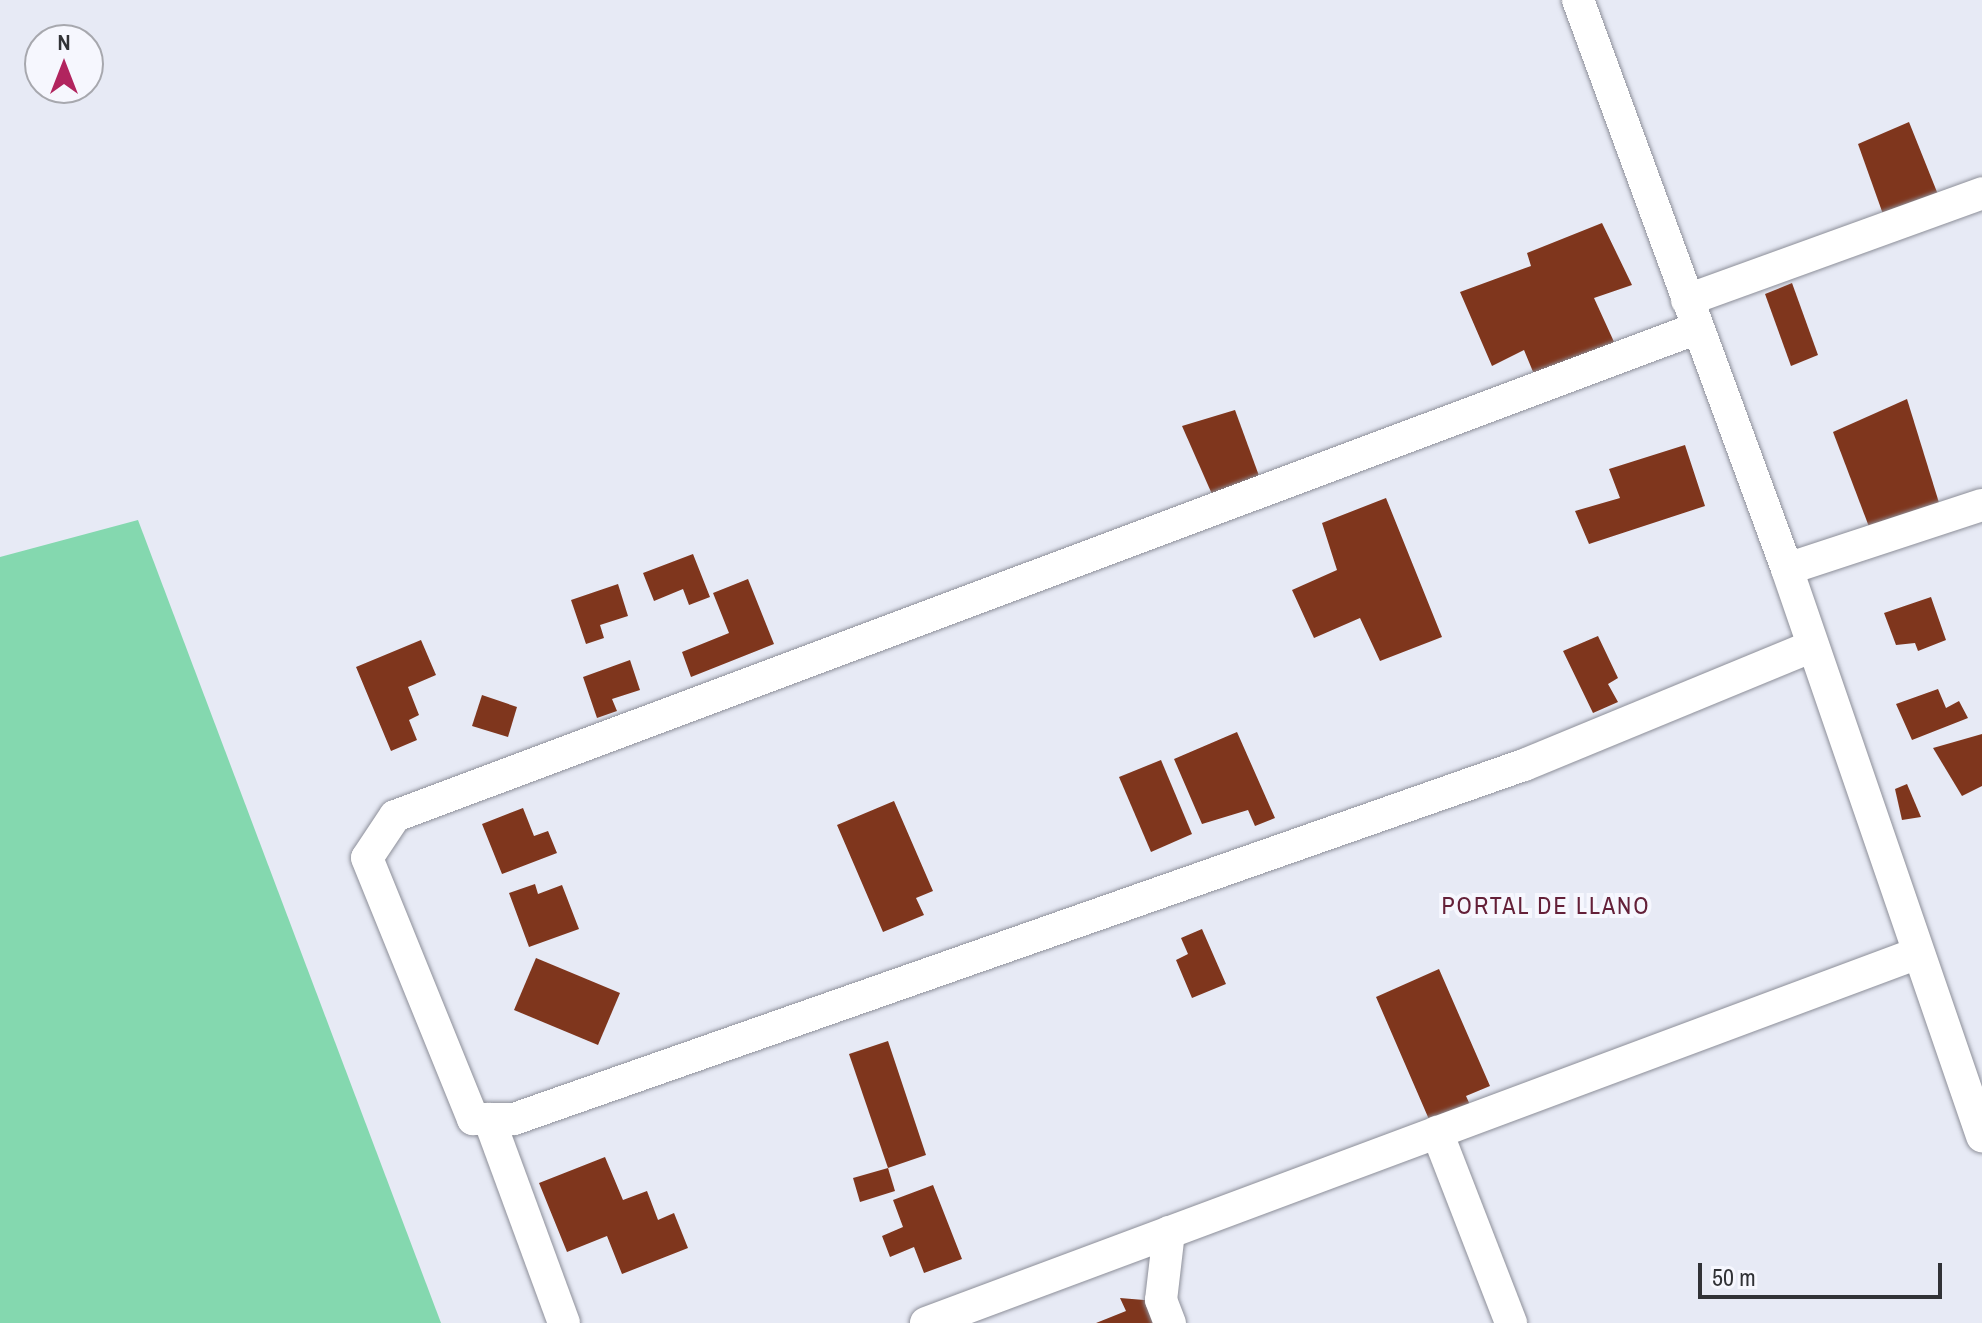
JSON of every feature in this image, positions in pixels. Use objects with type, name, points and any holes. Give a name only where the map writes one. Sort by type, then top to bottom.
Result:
[{"type":"street","points":[[1578,0],[1787,569],[1810,647],[1982,1136]]},
{"type":"street","points":[[1810,647],[1524,765],[529,1114],[473,1119],[367,858],[395,816],[1691,314],[1982,193]]},
{"type":"street","points":[[1787,569],[1982,505]]},
{"type":"street","points":[[926,1323],[1918,953]]},
{"type":"street","points":[[489,1119],[564,1323]]},
{"type":"street","points":[[1437,1132],[1511,1323]]},
{"type":"street","points":[[1169,1232],[1161,1300],[1170,1323]]},
{"type":"green space","points":[[138,520],[441,1323],[0,1323],[0,557]]},
{"type":"building","points":[[1909,122],[1939,197],[1884,217],[1858,144]]},
{"type":"building","points":[[1602,223],[1632,285],[1594,298],[1615,344],[1536,379],[1524,350],[1492,366],[1460,292],[1531,266],[1527,253]]},
{"type":"building","points":[[1792,283],[1818,355],[1791,366],[1765,294]]},
{"type":"building","points":[[1907,399],[1940,506],[1871,532],[1833,432]]},
{"type":"building","points":[[1235,410],[1262,484],[1215,501],[1182,426]]},
{"type":"building","points":[[1685,445],[1705,506],[1589,544],[1575,511],[1620,498],[1609,469]]},
{"type":"building","points":[[1386,498],[1442,637],[1380,661],[1360,618],[1314,638],[1292,590],[1337,570],[1322,523]]},
{"type":"building","points":[[693,554],[710,597],[689,605],[683,589],[654,601],[643,573]]},
{"type":"building","points":[[748,579],[774,644],[691,677],[682,652],[729,633],[713,593]]},
{"type":"building","points":[[618,584],[628,616],[600,625],[604,638],[586,644],[571,600]]},
{"type":"building","points":[[1931,597],[1946,640],[1918,651],[1915,643],[1896,645],[1884,613]]},
{"type":"building","points":[[1598,636],[1618,678],[1608,684],[1618,702],[1593,713],[1563,651]]},
{"type":"building","points":[[421,640],[436,675],[408,687],[419,715],[409,720],[417,740],[391,751],[356,667]]},
{"type":"building","points":[[630,660],[640,690],[612,699],[617,711],[597,718],[583,677]]},
{"type":"building","points":[[1938,689],[1946,708],[1959,701],[1968,718],[1912,740],[1896,704]]},
{"type":"building","points":[[482,695],[517,707],[508,737],[472,726]]},
{"type":"building","points":[[1237,732],[1275,818],[1255,826],[1248,810],[1202,824],[1174,759]]},
{"type":"building","points":[[1982,734],[1982,786],[1962,796],[1933,748]]},
{"type":"building","points":[[1161,760],[1192,834],[1151,852],[1119,777]]},
{"type":"building","points":[[1907,784],[1921,817],[1902,820],[1895,789]]},
{"type":"building","points":[[894,801],[933,891],[916,898],[924,915],[883,932],[837,825]]},
{"type":"building","points":[[523,808],[534,836],[548,831],[557,853],[502,874],[482,824]]},
{"type":"building","points":[[535,884],[538,894],[562,885],[579,929],[529,947],[509,893]]},
{"type":"building","points":[[1202,929],[1226,984],[1192,998],[1176,960],[1188,954],[1181,938]]},
{"type":"building","points":[[536,958],[620,993],[598,1045],[514,1010]]},
{"type":"building","points":[[1439,969],[1490,1086],[1466,1096],[1471,1107],[1431,1124],[1376,997]]},
{"type":"building","points":[[888,1041],[926,1155],[888,1168],[849,1054]]},
{"type":"building","points":[[605,1157],[623,1200],[647,1191],[658,1220],[674,1213],[688,1248],[622,1274],[607,1236],[567,1252],[539,1183]]},
{"type":"building","points":[[888,1168],[895,1191],[860,1202],[853,1178]]},
{"type":"building","points":[[933,1185],[962,1259],[924,1273],[914,1247],[890,1257],[882,1236],[903,1227],[893,1200]]},
{"type":"building","points":[[1120,1298],[1156,1301],[1161,1323],[1096,1323],[1126,1311]]},
{"type":"district","name":"PORTAL DE LLANO","points":[[1546,906]]}]
